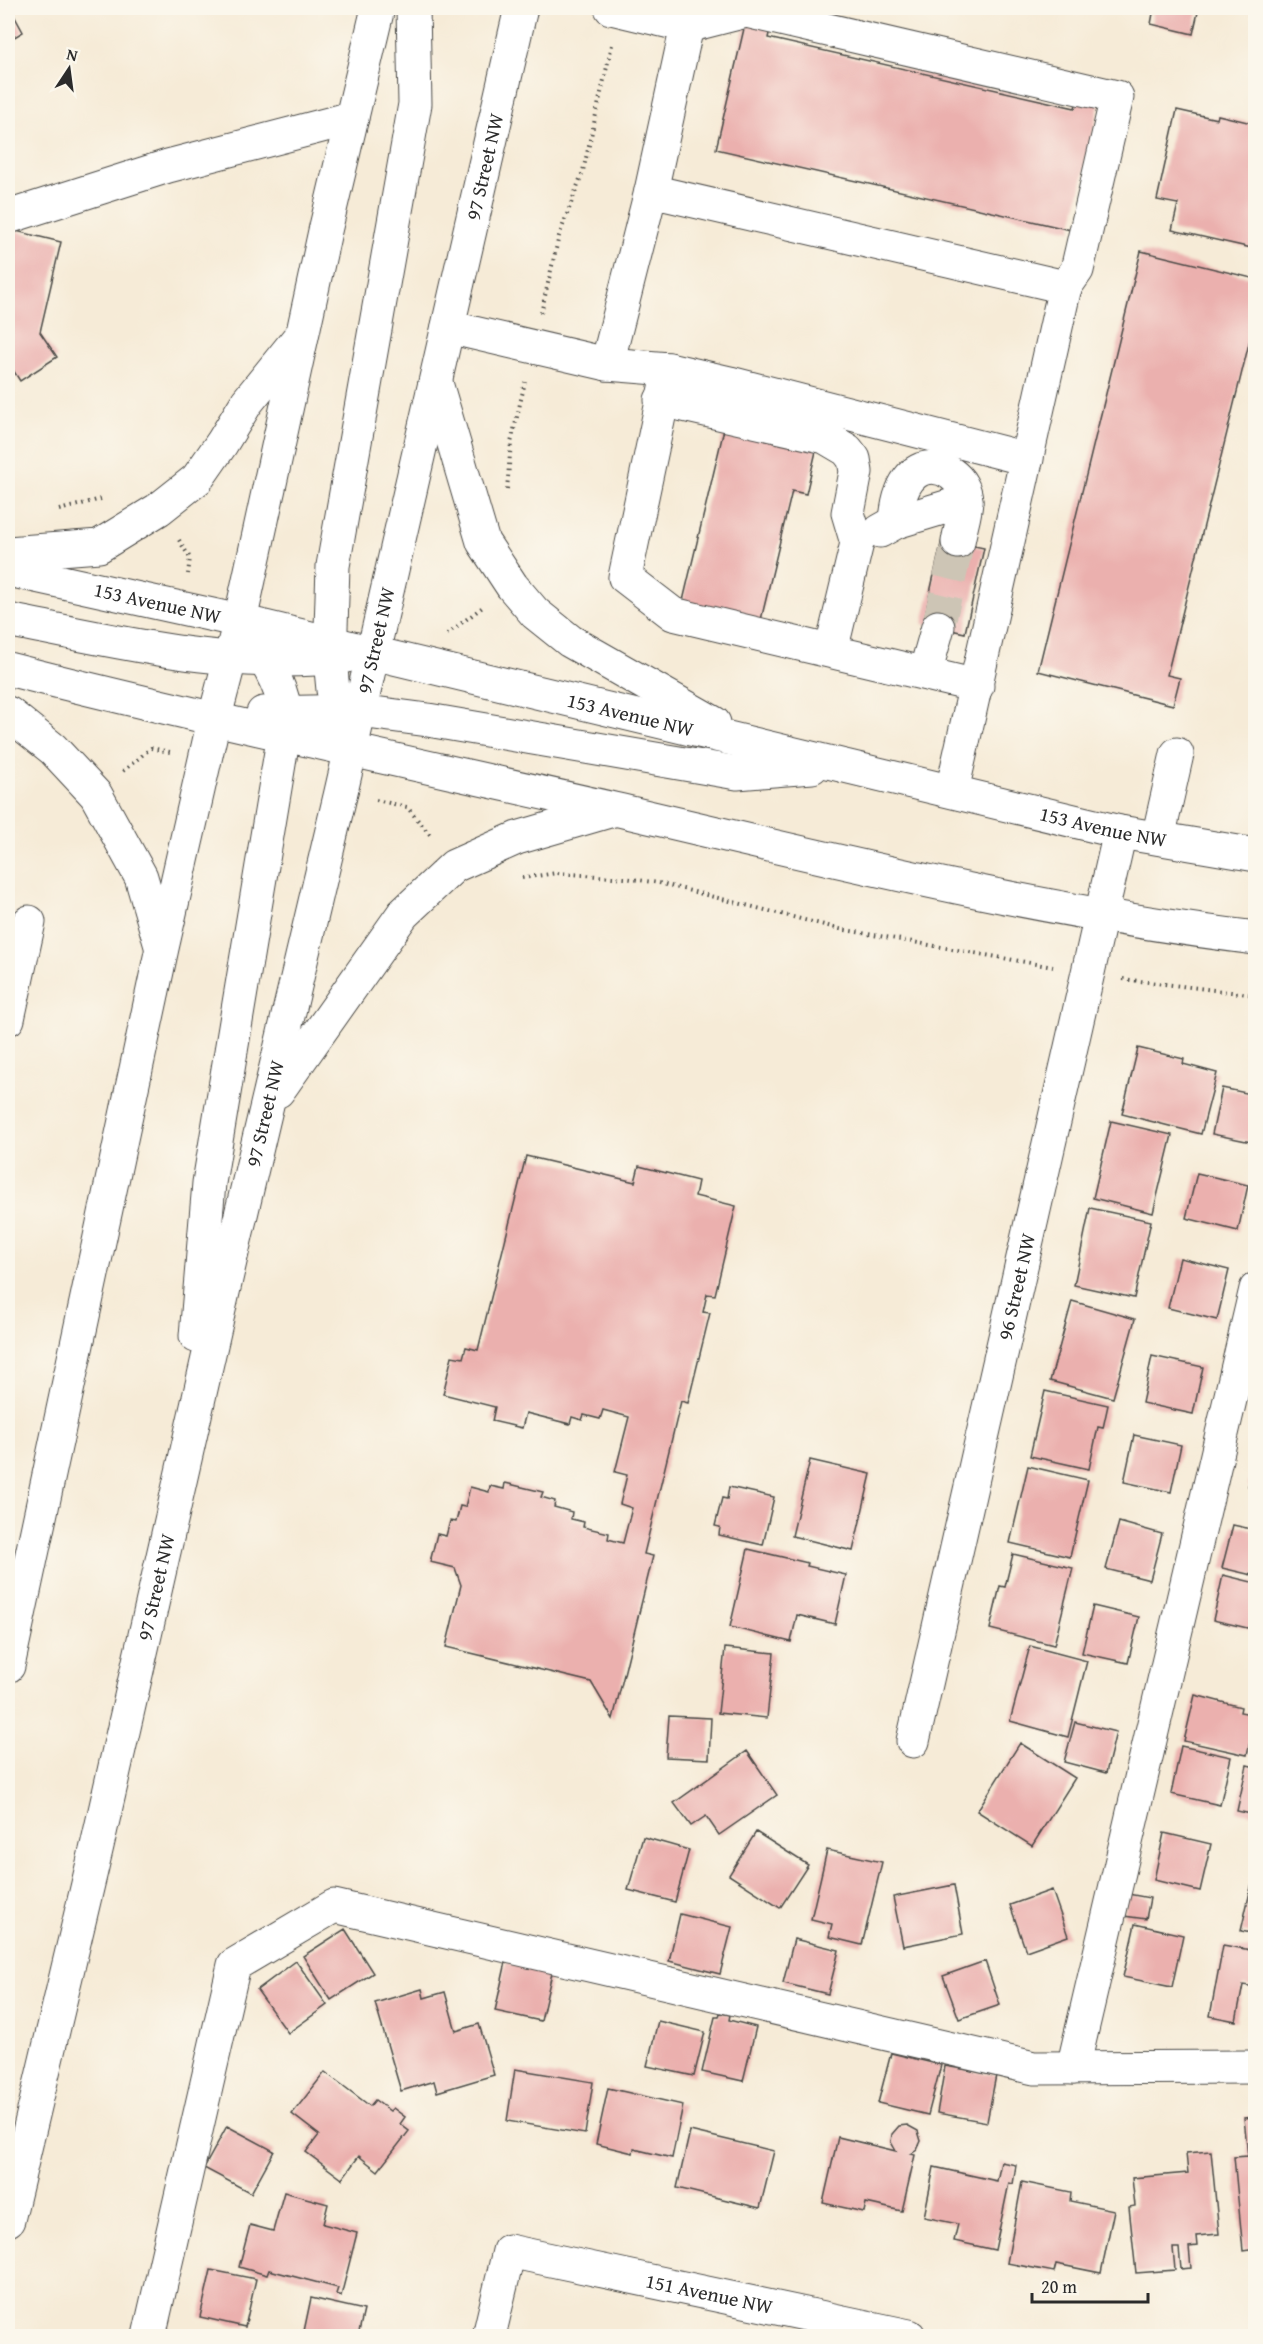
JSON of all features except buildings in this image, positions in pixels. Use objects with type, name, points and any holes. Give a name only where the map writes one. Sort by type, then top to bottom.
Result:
[{"type":"main road","points":[[8,1666],[162,948],[214,720],[240,621],[301,335],[378,8]]},
{"type":"main road","points":[[349,710],[333,690],[330,651],[333,566],[415,104],[413,8]]},
{"type":"main road","name":"97 Street NW","points":[[8,2220],[351,748],[349,710],[373,653],[520,8]]},
{"type":"main road","points":[[611,8],[687,26],[746,11],[1117,97],[1077,270],[1065,286],[952,791]]},
{"type":"main road","points":[[607,364],[651,191],[687,26]]},
{"type":"main road","points":[[8,217],[168,166],[352,118]]},
{"type":"main road","points":[[651,191],[1065,286]]},
{"type":"main road","points":[[448,327],[607,364],[825,437],[848,450],[854,459],[856,472],[848,513],[857,543],[831,651]]},
{"type":"main road","points":[[8,553],[99,546],[159,509],[197,479],[247,402],[301,335]]},
{"type":"main road","points":[[435,382],[483,542],[535,613],[570,641],[747,742]]},
{"type":"main road","points":[[665,385],[730,383],[1027,459]]},
{"type":"main road","points":[[665,385],[625,577],[673,614],[977,686]]},
{"type":"main road","points":[[896,522],[897,506],[912,476],[922,469],[942,470],[957,478],[963,488],[966,501],[958,542]]},
{"type":"main road","points":[[857,543],[896,522],[966,501]]},
{"type":"main road","name":"153 Avenue NW","points":[[8,570],[240,621],[330,651],[373,653],[1120,832],[1256,855]]},
{"type":"main road","points":[[8,620],[166,652],[265,661],[330,651]]},
{"type":"main road","points":[[186,1454],[209,1183],[270,829],[285,723],[281,694],[265,661],[240,621]]},
{"type":"main road","points":[[925,673],[938,627]]},
{"type":"main road","points":[[8,669],[214,720],[285,723],[349,710],[428,720],[737,773],[843,765]]},
{"type":"main road","points":[[8,713],[53,749],[96,795],[141,877],[162,948]]},
{"type":"main road","points":[[285,723],[351,748],[857,866],[1102,916],[1256,938]]},
{"type":"main road","points":[[1158,838],[1177,754]]},
{"type":"main road","points":[[268,1105],[404,914],[454,866],[517,838],[615,809]]},
{"type":"main road","name":"96 Street NW","points":[[913,1741],[1120,832]]},
{"type":"main road","points":[[8,1020],[29,922]]},
{"type":"main road","points":[[1072,2068],[1256,1289]]},
{"type":"main road","points":[[149,2337],[234,1965],[334,1906],[1035,2068],[1256,2067]]},
{"type":"main road","name":"151 Avenue NW","points":[[489,2337],[509,2251],[778,2323],[909,2337]]},
{"type":"path","points":[[542,306],[559,236],[583,171],[613,42]]},
{"type":"path","points":[[507,498],[511,443],[523,388]]},
{"type":"path","points":[[51,511],[107,497]]},
{"type":"path","points":[[174,533],[190,558],[189,570]]},
{"type":"path","points":[[448,632],[489,603]]},
{"type":"path","points":[[117,776],[151,748],[177,753]]},
{"type":"path","points":[[387,803],[407,807],[437,842]]},
{"type":"path","points":[[522,878],[557,873],[625,878],[670,886],[840,929],[1046,966]]},
{"type":"path","points":[[1117,978],[1256,995]]},
{"type":"tunnel","points":[[938,627],[958,542]]}]
